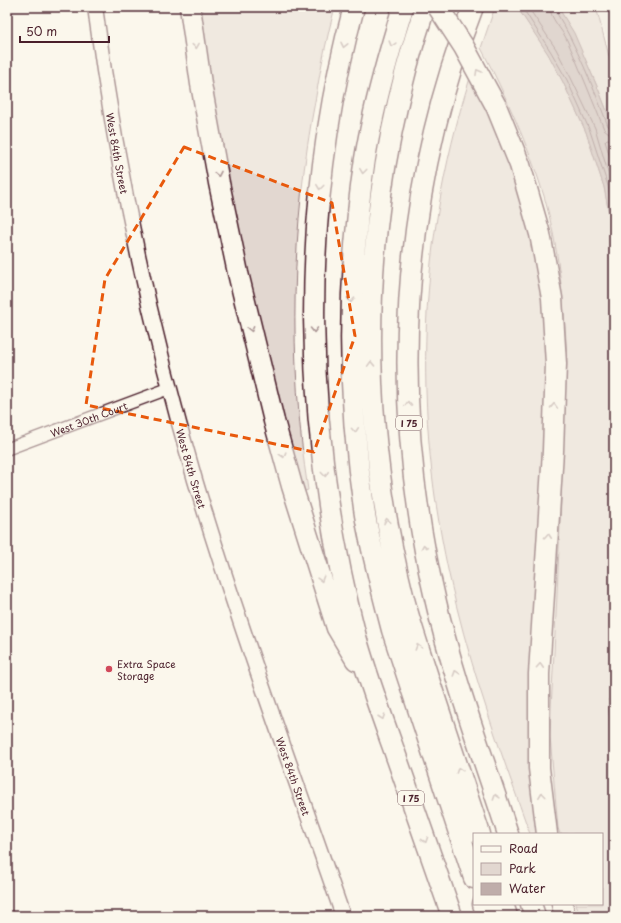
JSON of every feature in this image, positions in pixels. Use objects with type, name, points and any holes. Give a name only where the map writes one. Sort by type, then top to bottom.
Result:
[{"type":"highway","points":[[190,7],[201,84],[238,273],[277,434],[337,628],[369,680]]},
{"type":"highway","name":"I 75","points":[[354,7],[336,81],[320,190],[315,261],[314,334],[318,420],[331,520],[356,636],[369,680],[452,916]]},
{"type":"highway","points":[[403,7],[388,56],[371,127],[359,206],[353,270],[351,321],[351,368],[356,440],[366,516],[392,630],[473,875]]},
{"type":"highway","points":[[424,7],[397,101],[381,189],[372,272],[371,349],[373,418],[386,516],[402,592],[422,660],[480,833]]},
{"type":"highway","points":[[438,7],[475,66],[496,106],[520,165],[540,234],[552,298],[556,364],[553,451],[539,674],[539,768],[547,833]]},
{"type":"highway","name":"I 75","points":[[473,7],[460,41],[440,110],[431,145],[419,208],[409,295],[407,364],[409,410],[417,503],[434,598],[461,691],[508,833]]},
{"type":"highway","points":[[483,905],[486,916]]},
{"type":"highway","points":[[503,905],[507,916]]},
{"type":"highway","points":[[531,905],[535,916]]},
{"type":"highway","points":[[562,905],[565,916]]},
{"type":"street","name":"West 84th Street","points":[[95,7],[125,191],[141,268],[170,388],[196,482],[228,584],[343,916]]},
{"type":"street","name":"West 30th Court","points":[[7,449],[170,388]]},
{"type":"highlighted area","points":[[184,147],[332,203],[355,336],[314,452],[86,405],[105,279]]},
{"type":"shaded area","points":[[614,7],[614,60],[596,8]]},
{"type":"green space","points":[[198,7],[335,7],[322,62],[308,145],[301,194],[297,243],[295,342],[297,392],[308,490],[302,492],[243,251],[218,129]]},
{"type":"green space","points":[[495,7],[517,7],[548,53],[586,132],[604,187],[614,240],[614,613],[609,709],[614,792],[614,916],[579,916],[576,905],[603,905],[603,833],[560,833],[558,828],[550,737],[567,358],[560,276],[554,236],[544,196],[531,158],[516,121],[481,48]]},
{"type":"green space","points":[[558,7],[596,7],[614,75],[614,129],[589,67]]},
{"type":"green space","points":[[470,78],[490,117],[508,159],[520,197],[535,256],[541,294],[546,350],[547,383],[540,833],[530,833],[490,720],[472,662],[456,604],[442,538],[432,472],[427,406],[426,340],[430,274],[438,209],[452,143]]},
{"type":"water","points":[[517,7],[558,7],[574,33],[599,91],[614,129],[614,240],[604,187],[586,132],[563,82],[548,54]]},
{"type":"water","points":[[614,613],[614,792],[609,709]]},
{"type":"place","name":"Extra Space Storage","points":[[109,669]]}]
